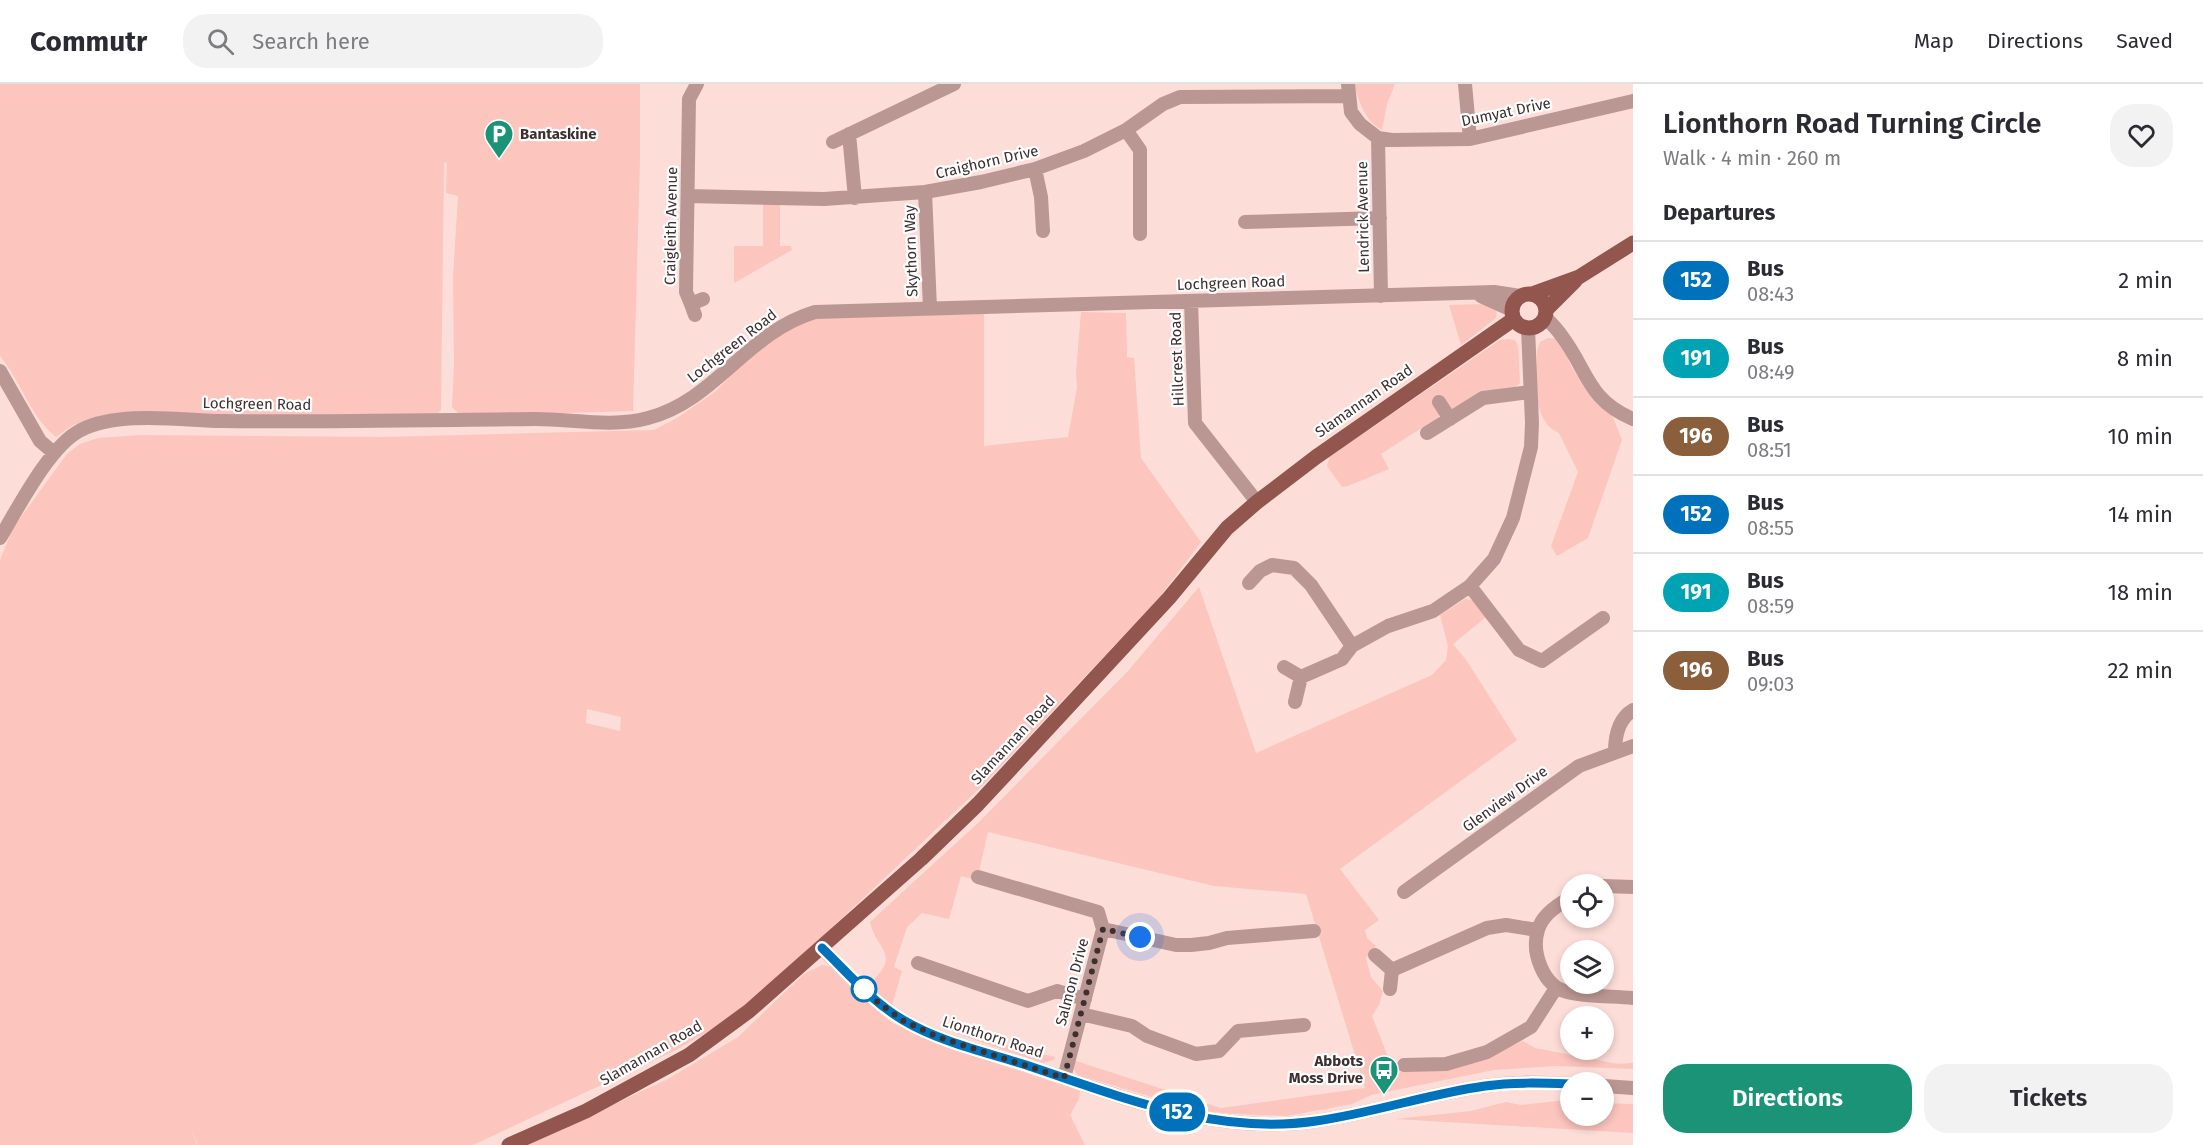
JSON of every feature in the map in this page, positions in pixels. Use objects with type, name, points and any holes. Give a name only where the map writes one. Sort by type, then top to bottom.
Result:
[{"type":"main road","name":"Slamannan Road","points":[[509,1145],[586,1111],[689,1055],[749,1011],[921,859],[978,804],[1169,598],[1227,528],[1257,502],[1519,305],[1579,277],[1633,243]]},
{"type":"main road","name":"Slamannan Road","points":[[1528,328],[1539,326],[1546,313],[1579,277]]},
{"type":"main road","points":[[1528,328],[1520,326],[1519,305],[1542,299],[1546,313]]},
{"type":"street","name":"Craigleith Avenue","points":[[697,84],[689,99],[686,292],[697,306]]},
{"type":"street","points":[[833,142],[954,84]]},
{"type":"street","points":[[1465,84],[1470,139]]},
{"type":"street","name":"Craighorn Drive","points":[[688,196],[824,199],[925,192],[1035,169],[1084,151],[1126,130],[1163,104],[1180,98],[1242,90],[1348,90]]},
{"type":"street","points":[[1348,90],[1351,112],[1360,124],[1378,138]]},
{"type":"street","name":"Dumyat Drive","points":[[1378,138],[1392,140],[1470,139],[1633,101]]},
{"type":"street","points":[[1126,130],[1140,150],[1140,234]]},
{"type":"street","points":[[849,134],[855,198]]},
{"type":"street","name":"Lendrick Avenue","points":[[1378,138],[1381,296]]},
{"type":"street","points":[[1035,169],[1041,197],[1042,231]]},
{"type":"street","name":"Skythorn Way","points":[[925,192],[930,308]]},
{"type":"street","points":[[1245,222],[1380,218]]},
{"type":"street","name":"Lochgreen Road","points":[[0,538],[54,453],[80,430],[106,422],[139,419],[284,422],[538,419],[628,422],[649,418],[702,392],[738,358],[773,331],[795,318],[815,312],[1473,294],[1496,302],[1519,305]]},
{"type":"street","name":"Hillcrest Road","points":[[1191,301],[1195,423],[1257,502]]},
{"type":"street","points":[[1546,313],[1591,387],[1613,409],[1633,419]]},
{"type":"street","points":[[1301,677],[1342,659],[1352,646],[1388,626],[1433,610],[1470,586],[1494,559],[1513,518],[1531,447],[1528,328]]},
{"type":"street","points":[[0,371],[11,386],[40,441],[54,453]]},
{"type":"street","points":[[1426,433],[1483,398],[1530,392]]},
{"type":"street","points":[[1439,402],[1450,419]]},
{"type":"street","points":[[1249,583],[1260,571],[1272,566],[1294,568],[1311,585],[1352,646]]},
{"type":"street","points":[[1470,586],[1519,650],[1542,661],[1603,618]]},
{"type":"street","points":[[1284,667],[1301,677]]},
{"type":"street","points":[[1295,702],[1301,677]]},
{"type":"street","points":[[1615,752],[1618,726],[1633,710]]},
{"type":"street","name":"Glenview Drive","points":[[1404,891],[1579,766],[1633,746]]},
{"type":"street","points":[[978,877],[1098,912],[1103,929],[1176,945],[1209,943],[1227,938],[1314,931]]},
{"type":"street","points":[[1614,886],[1633,887]]},
{"type":"street","points":[[1560,904],[1554,907],[1537,930],[1538,960],[1548,980],[1556,988],[1567,993],[1633,998]]},
{"type":"street","points":[[1265,921],[1266,936]]},
{"type":"street","points":[[1392,970],[1487,928],[1506,925],[1537,930]]},
{"type":"street","name":"Salmon Drive","points":[[1064,1078],[1103,929]]},
{"type":"street","name":"Lionthorn Road","points":[[822,948],[875,1000],[902,1020],[938,1037],[1150,1106],[1202,1119],[1280,1124],[1316,1121],[1483,1086],[1514,1083],[1560,1084]]},
{"type":"street","points":[[1375,956],[1392,970]]},
{"type":"street","points":[[918,963],[1028,1001],[1057,991],[1085,999]]},
{"type":"street","points":[[1390,989],[1392,970]]},
{"type":"street","points":[[1404,1065],[1446,1064],[1487,1052],[1531,1027],[1556,988]]},
{"type":"street","points":[[1081,1014],[1132,1026],[1147,1036],[1196,1054],[1219,1051],[1238,1031],[1304,1025]]},
{"type":"street","points":[[1614,1087],[1633,1088]]},
{"type":"shaded area","points":[[0,84],[640,84],[633,411],[503,415],[458,413],[452,407],[453,278],[458,196],[446,193],[447,163],[444,162],[441,410],[434,417],[89,421],[73,425],[56,437],[46,428],[32,408],[0,356]]},
{"type":"shaded area","points":[[1354,84],[1395,84],[1387,104],[1382,130],[1367,116]]},
{"type":"shaded area","points":[[763,204],[780,204],[780,246],[791,246],[792,250],[734,283],[734,246],[763,246]]},
{"type":"shaded area","points":[[1489,304],[1497,309],[1496,318],[1461,345],[1449,305]]},
{"type":"shaded area","points":[[1081,312],[1126,313],[1127,357],[1134,358],[1141,458],[1201,542],[1158,599],[986,782],[767,989],[714,1028],[676,1050],[473,1145],[198,1145],[191,1129],[197,1145],[0,1145],[0,560],[13,528],[67,454],[80,444],[98,438],[140,435],[384,437],[654,430],[677,418],[716,391],[775,334],[816,317],[984,313],[984,446],[1068,437],[1077,388],[1076,372]],"holes":[[[587,709],[621,717],[620,731],[586,723]]]},
{"type":"shaded area","points":[[1548,338],[1559,339],[1571,366],[1593,399],[1613,417],[1622,440],[1588,538],[1557,556],[1551,546],[1578,472],[1559,433],[1550,427],[1539,408],[1536,385],[1537,351],[1540,342]]},
{"type":"shaded area","points":[[1500,340],[1515,340],[1518,346],[1520,383],[1513,389],[1449,411],[1441,399],[1433,405],[1440,416],[1381,454],[1389,469],[1342,487],[1327,466],[1330,455]]},
{"type":"shaded area","points":[[1199,587],[1256,753],[1432,675],[1446,660],[1448,646],[1440,615],[1465,599],[1473,600],[1486,617],[1453,644],[1467,661],[1517,740],[1340,869],[1379,920],[1365,930],[1367,938],[1376,946],[1366,958],[1371,977],[1383,991],[1379,1005],[1372,1016],[1395,1075],[1405,1069],[1482,1058],[1523,1041],[1535,1048],[1560,1053],[1560,1060],[1633,1063],[1633,1069],[1556,1066],[1494,1070],[1371,1095],[1352,1104],[1287,1116],[1212,1112],[1179,1105],[1078,1075],[1073,1067],[1073,1060],[1221,1108],[1365,1088],[1306,894],[1214,886],[988,832],[977,880],[961,876],[949,919],[922,913],[907,927],[894,967],[902,971],[892,1005],[872,989],[872,982],[881,972],[886,958],[870,922],[979,822],[1128,671]]},
{"type":"shaded area","points":[[822,965],[831,967],[851,988],[892,1023],[947,1047],[1080,1091],[1079,1099],[1070,1115],[1085,1145],[526,1145],[666,1080],[738,1037],[804,974]]},
{"type":"shaded area","points":[[952,1032],[1055,1057],[1054,1060],[1042,1063]]},
{"type":"shaded area","points":[[1560,1101],[1560,1126],[1614,1126],[1614,1103],[1633,1104],[1633,1133],[1395,1119],[1471,1111],[1506,1102],[1521,1105]]},
{"type":"bus line","name":"152","points":[[822,948],[875,1000],[902,1020],[938,1037],[1150,1106],[1202,1119],[1250,1124],[1316,1121],[1483,1086],[1514,1083],[1560,1084]]},
{"type":"place","name":"Bantaskine","points":[[499,160]]},
{"type":"place","name":"Abbots Moss Drive","points":[[1384,1096]]},
{"type":"route","points":[[864,989],[859,984],[875,1000],[902,1020],[938,1037],[1064,1078],[1103,929],[1140,937]]}]
